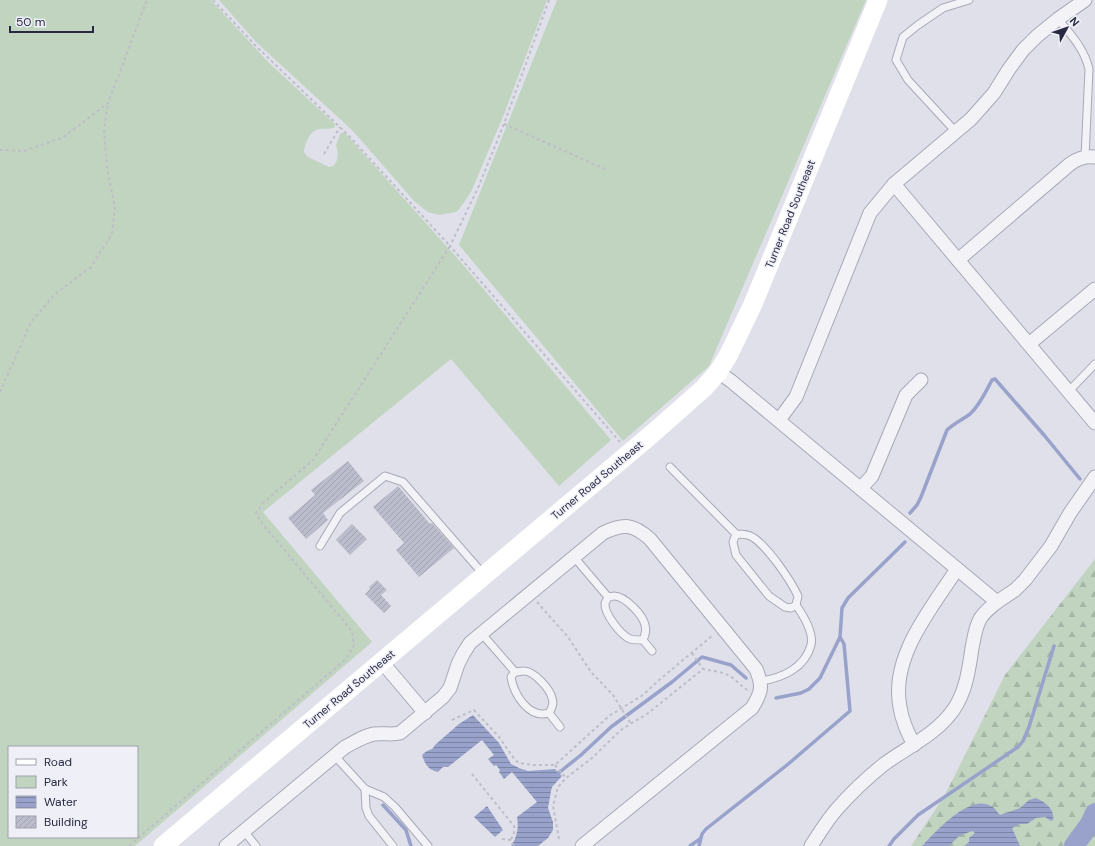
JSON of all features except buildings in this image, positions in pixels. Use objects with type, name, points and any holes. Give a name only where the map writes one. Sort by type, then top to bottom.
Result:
[{"type":"main road","name":"Turner Road Southeast","points":[[163,846],[630,453],[704,388],[718,372],[728,356],[753,304],[878,0]]},
{"type":"street","points":[[779,420],[796,397],[870,213],[894,184],[971,119],[994,93],[1023,50],[1037,36],[1085,0]]},
{"type":"street","points":[[958,260],[1070,164],[1076,160],[1090,157]]},
{"type":"street","points":[[894,184],[1095,423]]},
{"type":"street","points":[[1029,344],[1095,289]]},
{"type":"street","points":[[718,372],[779,420],[997,602]]},
{"type":"street","points":[[860,488],[872,476],[906,395],[921,380]]},
{"type":"street","points":[[811,846],[836,810],[850,795],[883,766],[935,730],[954,708],[961,695],[967,676],[975,634],[980,620],[987,610],[1015,590],[1025,580],[1051,546],[1070,513],[1095,477]]},
{"type":"street","points":[[226,846],[334,755],[360,738],[375,734],[400,733],[444,697],[450,688],[458,664],[470,643],[603,533],[614,528],[628,526],[640,530],[650,539],[756,669],[761,681],[761,690],[752,708],[582,846]]},
{"type":"street","points":[[914,745],[905,726],[900,707],[900,676],[905,657],[913,638],[957,569]]},
{"type":"street","points":[[382,662],[425,713]]},
{"type":"lane","points":[[956,132],[908,80],[896,60],[903,37],[943,8],[969,0]]},
{"type":"lane","points":[[1058,19],[1078,43],[1086,57],[1089,68],[1090,157]]},
{"type":"lane","points":[[1069,391],[1095,364]]},
{"type":"lane","points":[[670,467],[736,534],[744,534],[754,538],[769,554],[794,586],[798,596],[796,605],[809,628],[811,644],[805,658],[796,669],[774,679],[761,681]]},
{"type":"lane","points":[[320,546],[340,513],[385,476],[403,482],[484,575]]},
{"type":"lane","points":[[736,534],[733,542],[736,555],[769,596],[785,607],[792,608],[796,605]]},
{"type":"lane","points":[[574,557],[608,597]]},
{"type":"lane","points":[[608,597],[615,596],[624,599],[636,610],[645,624],[646,633],[643,640]]},
{"type":"lane","points":[[608,597],[605,603],[606,610],[623,635],[632,640],[643,640]]},
{"type":"lane","points":[[482,634],[515,672]]},
{"type":"lane","points":[[643,640],[652,651]]},
{"type":"lane","points":[[525,671],[537,677],[545,685],[552,698],[552,707],[549,713],[542,715],[534,713],[525,705],[517,695],[512,685],[511,677],[515,672],[525,671]]},
{"type":"lane","points":[[549,713],[560,727]]},
{"type":"lane","points":[[334,755],[365,788],[384,797],[395,807],[428,846]]},
{"type":"lane","points":[[365,788],[366,808],[369,816],[393,846]]},
{"type":"lane","points":[[244,831],[256,846]]},
{"type":"path","points":[[0,392],[31,322],[55,294],[91,267],[112,234],[115,208],[107,168],[104,130],[108,103],[147,0]]},
{"type":"path","points":[[213,0],[256,46],[340,127],[450,246],[630,453]]},
{"type":"path","points":[[129,846],[346,659],[354,645],[352,631],[260,522],[256,513],[263,503],[313,460],[450,246],[478,188],[504,124],[550,0]]},
{"type":"path","points":[[0,150],[24,151],[64,137],[108,103]]},
{"type":"path","points":[[504,124],[605,169]]},
{"type":"path","points":[[324,154],[340,127]]},
{"type":"path","points":[[530,594],[568,637],[591,672],[613,695],[631,724]]},
{"type":"path","points":[[452,720],[474,710],[499,737],[515,760],[519,763],[533,765],[555,765],[598,725],[609,716],[650,690],[658,681],[722,628]]},
{"type":"path","points":[[692,653],[703,670]]},
{"type":"path","points":[[559,839],[553,815],[553,806],[558,787],[566,778],[592,758],[622,729],[647,714],[703,670],[718,672],[730,676],[735,679],[739,685],[759,696]]},
{"type":"path","points":[[555,765],[566,778]]},
{"type":"path","points":[[472,774],[514,826],[515,830],[510,842],[516,846]]},
{"type":"path","points":[[502,839],[511,839]]},
{"type":"green space","points":[[0,0],[211,0],[268,62],[335,124],[335,127],[333,128],[319,129],[312,133],[304,149],[307,156],[329,167],[333,166],[338,157],[336,146],[340,134],[344,132],[458,259],[611,440],[559,486],[451,359],[263,512],[372,642],[135,846],[0,846]]},
{"type":"green space","points":[[219,0],[547,0],[504,114],[471,192],[456,212],[439,215],[428,212],[414,201],[353,131],[256,42]]},
{"type":"green space","points":[[557,0],[866,0],[709,366],[623,441],[459,245]]},
{"type":"green space","points":[[1095,559],[1095,846],[911,846],[945,795],[1005,675]]},
{"type":"water","points":[[473,715],[499,743],[511,764],[528,771],[555,769],[562,776],[552,787],[548,808],[553,822],[553,830],[548,838],[538,846],[511,846],[517,832],[517,817],[537,802],[512,772],[504,779],[496,765],[494,766],[488,759],[494,755],[482,740],[448,767],[443,767],[438,772],[429,768],[424,761],[423,754],[432,749],[459,724]]},
{"type":"water","points":[[1036,798],[1049,806],[1052,812],[1053,820],[1051,821],[1045,817],[1036,818],[1027,824],[1020,824],[1012,828],[1020,846],[964,846],[969,842],[969,838],[975,833],[972,831],[959,836],[949,846],[922,846],[935,832],[963,809],[983,803],[994,808],[1000,815],[1020,808],[1029,800]]},
{"type":"water","points":[[487,806],[503,830],[495,837],[474,817]]},
{"type":"waterway","points":[[910,513],[917,505],[921,497],[947,430],[974,410],[992,380],[995,379],[1080,479]]},
{"type":"waterway","points":[[776,698],[801,693],[809,689],[820,678],[840,637],[842,608],[848,598],[905,542]]},
{"type":"waterway","points":[[699,846],[702,834],[706,829],[787,765],[850,711],[844,644],[840,637]]},
{"type":"waterway","points":[[889,846],[918,815],[1018,747],[1023,741],[1029,727],[1054,646]]},
{"type":"waterway","points":[[556,775],[581,755],[611,727],[672,682],[702,657],[731,665],[746,678]]},
{"type":"waterway","points":[[383,805],[406,830],[411,846]]},
{"type":"waterway","points":[[1074,846],[1090,824],[1095,813]]},
{"type":"waterway","points":[[690,846],[700,839]]}]
